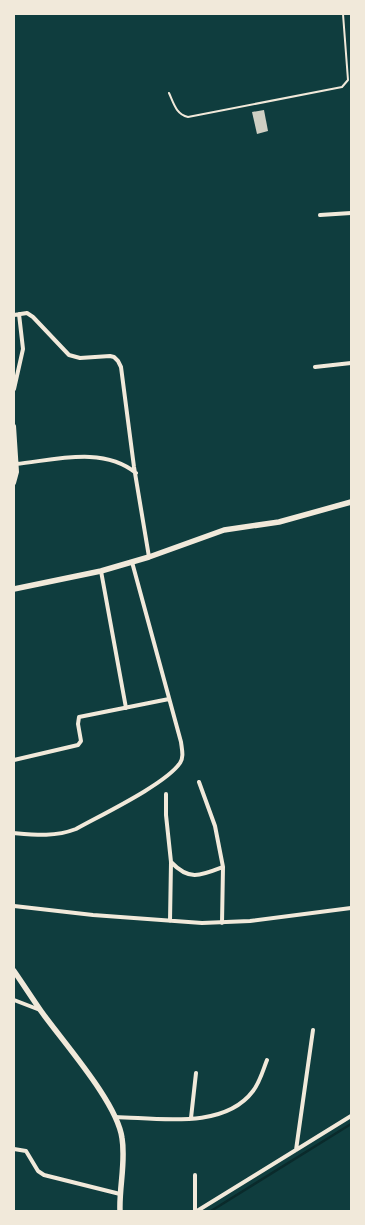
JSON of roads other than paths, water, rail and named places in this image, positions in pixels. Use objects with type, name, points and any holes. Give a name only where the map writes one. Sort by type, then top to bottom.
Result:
[{"type":"street","points":[[320,215],[351,213]]},
{"type":"street","points":[[14,315],[27,313],[33,317],[69,355],[75,358],[110,356],[118,360],[124,383],[149,557]]},
{"type":"street","points":[[14,389],[23,350],[19,314]]},
{"type":"street","points":[[315,367],[351,363]]},
{"type":"street","points":[[14,426],[16,464],[14,483]]},
{"type":"street","points":[[16,464],[73,457],[94,458],[108,460],[126,466],[136,474]]},
{"type":"street","points":[[14,589],[100,571],[149,557],[224,530],[275,523],[351,502]]},
{"type":"street","points":[[14,833],[47,836],[63,834],[76,829],[170,774],[180,763],[183,755],[170,699],[132,562]]},
{"type":"street","points":[[100,571],[126,708]]},
{"type":"street","points":[[14,760],[78,744],[81,740],[78,724],[79,717],[170,699]]},
{"type":"street","points":[[199,782],[215,826],[223,867],[222,922]]},
{"type":"street","points":[[166,794],[166,815],[171,862],[170,921]]},
{"type":"street","points":[[171,862],[178,869],[190,875],[197,876],[223,867]]},
{"type":"street","points":[[14,906],[170,921],[222,922],[289,917],[351,908]]},
{"type":"street","points":[[14,970],[116,1116],[123,1139],[123,1168],[120,1211]]},
{"type":"street","points":[[14,1000],[41,1010]]},
{"type":"street","points":[[296,1150],[313,1030]]},
{"type":"street","points":[[116,1116],[191,1118],[216,1115],[238,1106],[252,1092],[267,1060]]},
{"type":"street","points":[[191,1118],[196,1073]]},
{"type":"street","points":[[195,1175],[196,1211],[351,1116]]},
{"type":"street","points":[[14,1149],[26,1151],[38,1171],[44,1175],[120,1194]]},
{"type":"lane","points":[[169,93],[181,116],[188,117],[342,87],[348,80],[343,14]]},
{"type":"waterway","points":[[211,1211],[351,1124]]}]
